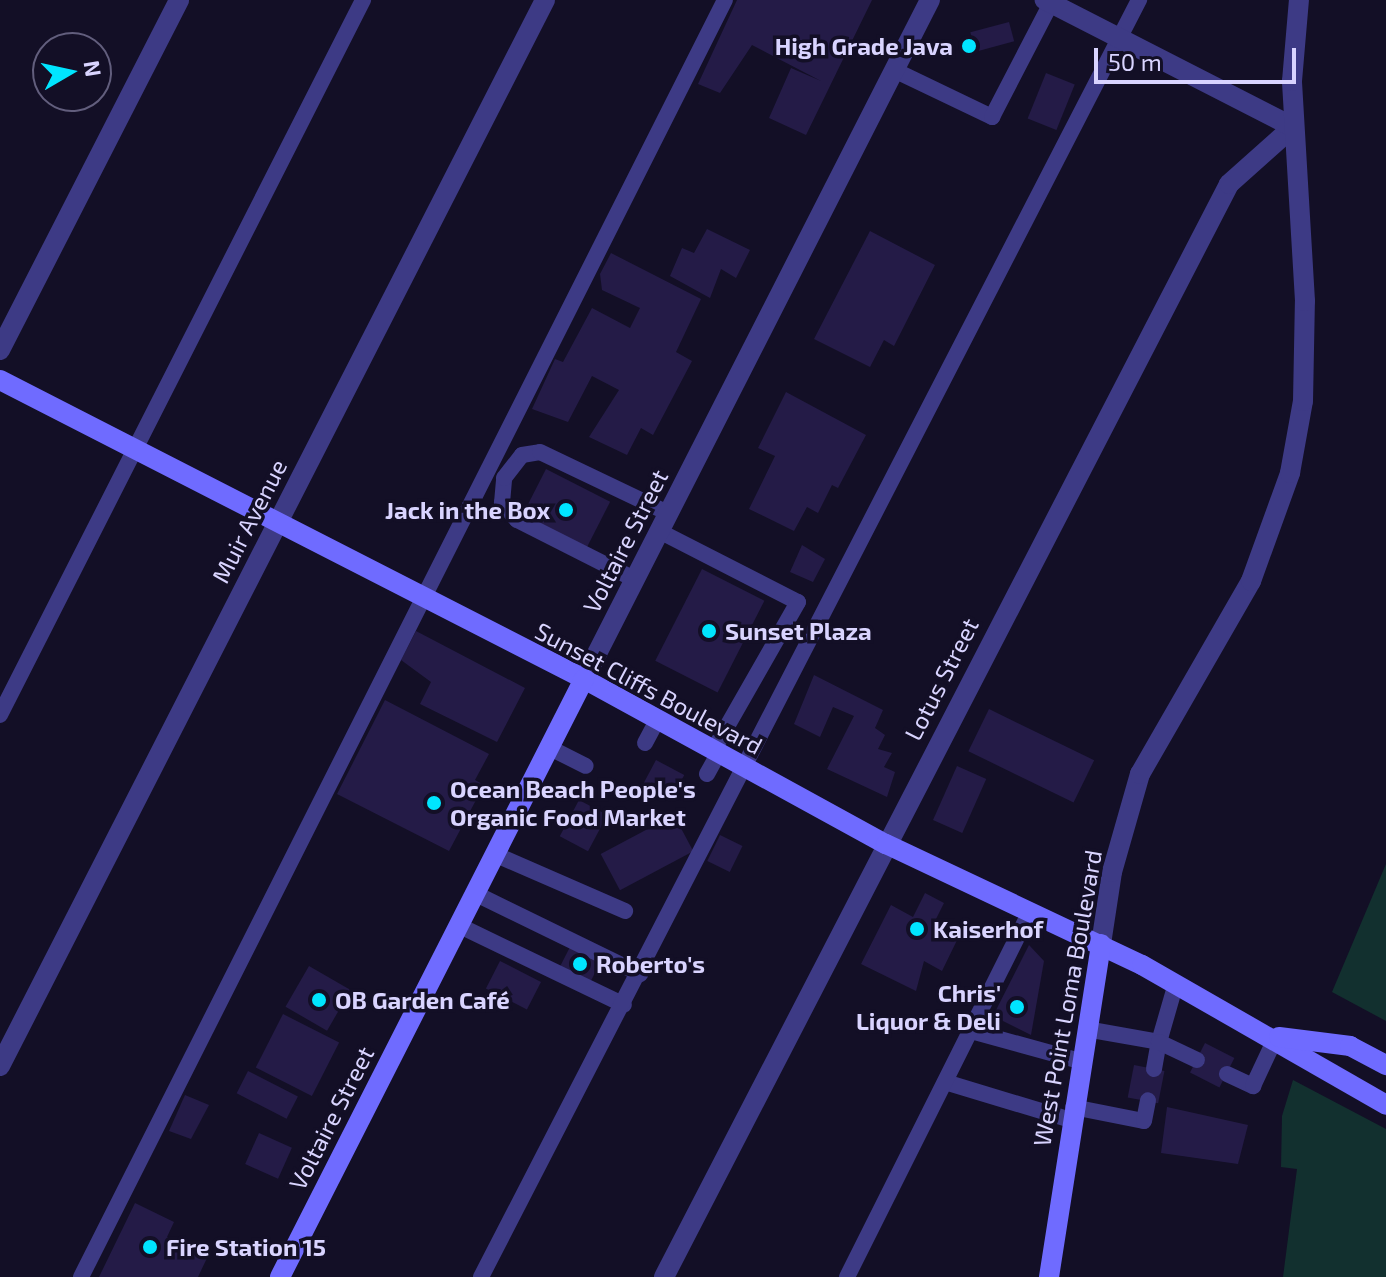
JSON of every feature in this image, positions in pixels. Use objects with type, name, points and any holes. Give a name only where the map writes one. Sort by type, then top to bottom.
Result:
[{"type":"main road","name":"Sunset Cliffs Boulevard","points":[[0,380],[421,599],[584,679],[886,844],[1101,944],[1176,983],[1276,1037],[1328,1077],[1386,1105]]},
{"type":"main road","name":"Voltaire Street","points":[[280,1277],[584,679]]},
{"type":"main road","name":"West Point Loma Boulevard","points":[[1049,1277],[1080,1061],[1101,944]]},
{"type":"main road","name":"Sunset Cliffs Boulevard","points":[[1276,1037],[1350,1046],[1386,1065]]},
{"type":"street","points":[[0,350],[179,0]]},
{"type":"street","name":"Muir Avenue","points":[[0,1066],[545,0]]},
{"type":"street","name":"Voltaire Street","points":[[584,679],[930,0]]},
{"type":"street","name":"West Point Loma Boulevard","points":[[1101,944],[1112,872],[1140,774],[1251,581],[1290,473],[1303,401],[1305,301],[1293,127],[1299,0]]},
{"type":"street","points":[[1048,2],[1293,127]]},
{"type":"street","name":"Lotus Street","points":[[664,1277],[1229,184],[1293,127]]},
{"type":"lane","points":[[0,715],[363,0]]},
{"type":"lane","points":[[81,1277],[725,0]]},
{"type":"lane","points":[[481,1277],[640,974],[718,811],[747,768],[875,505],[1139,0]]},
{"type":"lane","points":[[894,70],[992,117],[1048,2]]},
{"type":"lane","points":[[634,579],[517,520],[502,503],[504,478],[522,455],[540,452],[798,602],[716,751],[707,774]]},
{"type":"lane","points":[[645,743],[658,719]]},
{"type":"lane","points":[[548,747],[586,766]]},
{"type":"lane","points":[[494,854],[625,911]]},
{"type":"lane","points":[[474,893],[640,974]]},
{"type":"lane","points":[[847,1277],[1030,912]]},
{"type":"lane","points":[[458,925],[624,1005]]},
{"type":"lane","points":[[1154,1069],[1176,983]]},
{"type":"lane","points":[[1086,1029],[1159,1042],[1197,1060]]},
{"type":"lane","points":[[971,1031],[1080,1061]]},
{"type":"lane","points":[[1227,1074],[1253,1086],[1276,1037]]},
{"type":"lane","points":[[945,1082],[1072,1114],[1144,1121],[1148,1100]]},
{"type":"green space","points":[[1386,864],[1386,1021],[1332,992]]},
{"type":"green space","points":[[1293,1080],[1386,1129],[1386,1277],[1283,1277],[1297,1169],[1281,1167],[1282,1116]]},
{"type":"building","points":[[737,0],[872,0],[806,135],[769,118],[791,68],[821,81],[752,45],[720,93],[698,84]]},
{"type":"building","points":[[1009,22],[1014,41],[976,52],[970,32]]},
{"type":"building","points":[[1046,73],[1075,85],[1056,130],[1028,118]]},
{"type":"building","points":[[707,229],[750,250],[736,278],[721,269],[710,298],[670,276],[682,248],[694,253]]},
{"type":"building","points":[[870,231],[935,265],[894,346],[884,340],[870,367],[814,339]]},
{"type":"building","points":[[611,253],[701,299],[676,352],[692,361],[653,435],[641,428],[627,455],[589,437],[619,390],[592,376],[568,422],[532,409],[555,359],[563,362],[592,308],[630,328],[640,308],[602,290],[600,274]]},
{"type":"building","points":[[786,392],[866,435],[838,488],[832,485],[818,513],[807,507],[794,531],[749,509],[775,456],[758,448]]},
{"type":"building","name":"Jack in the Box","points":[[546,469],[610,502],[586,550],[521,517]]},
{"type":"building","points":[[802,545],[825,559],[813,582],[790,572]]},
{"type":"building","name":"Sunset Plaza","points":[[702,569],[764,601],[718,693],[655,661]]},
{"type":"building","points":[[416,631],[525,688],[497,742],[420,704],[431,682],[401,660]]},
{"type":"building","points":[[814,675],[883,710],[875,728],[885,735],[878,749],[892,753],[884,767],[895,772],[887,797],[827,769],[854,716],[833,707],[820,737],[794,724]]},
{"type":"building","points":[[385,700],[489,754],[475,780],[484,785],[449,851],[337,794]]},
{"type":"building","points":[[989,709],[1094,760],[1074,803],[968,751]]},
{"type":"building","points":[[656,760],[684,775],[672,799],[643,784]]},
{"type":"building","points":[[957,766],[986,779],[962,833],[933,820]]},
{"type":"building","points":[[579,800],[607,815],[588,851],[560,836]]},
{"type":"building","points":[[674,815],[693,851],[620,890],[601,854]]},
{"type":"building","points":[[720,835],[742,846],[730,872],[707,861]]},
{"type":"building","points":[[925,893],[944,903],[933,925],[961,932],[942,971],[924,961],[916,991],[861,964],[891,905],[913,917]]},
{"type":"building","points":[[1029,945],[1044,961],[1031,1035],[993,1016]]},
{"type":"building","name":"Roberto's","points":[[570,947],[600,962],[590,982],[560,967]]},
{"type":"building","points":[[500,961],[541,982],[527,1010],[486,989]]},
{"type":"building","points":[[309,966],[351,990],[327,1031],[286,1007]]},
{"type":"building","points":[[283,1014],[339,1043],[312,1096],[256,1067]]},
{"type":"building","points":[[1205,1043],[1234,1058],[1219,1087],[1190,1072]]},
{"type":"building","points":[[1134,1065],[1164,1071],[1158,1103],[1128,1097]]},
{"type":"building","points":[[248,1071],[298,1096],[287,1119],[237,1093]]},
{"type":"building","points":[[185,1095],[209,1105],[191,1139],[169,1131]]},
{"type":"building","points":[[1167,1107],[1248,1125],[1238,1164],[1161,1153]]},
{"type":"building","points":[[259,1133],[292,1148],[278,1179],[245,1164]]},
{"type":"building","name":"Fire Station 15","points":[[135,1203],[174,1222],[167,1237],[207,1258],[198,1277],[99,1277]]},
{"type":"place","name":"High Grade Java","points":[[969,46]]},
{"type":"place","name":"Jack in the Box","points":[[566,510]]},
{"type":"place","name":"Sunset Plaza","points":[[709,631]]},
{"type":"place","name":"Ocean Beach People's Organic Food Market","points":[[434,803]]},
{"type":"place","name":"Kaiserhof","points":[[917,929]]},
{"type":"place","name":"Roberto's","points":[[580,964]]},
{"type":"place","name":"OB Garden Café","points":[[319,1000]]},
{"type":"place","name":"Chris' Liquor & Deli","points":[[1017,1007]]},
{"type":"place","name":"Fire Station 15","points":[[150,1247]]}]
